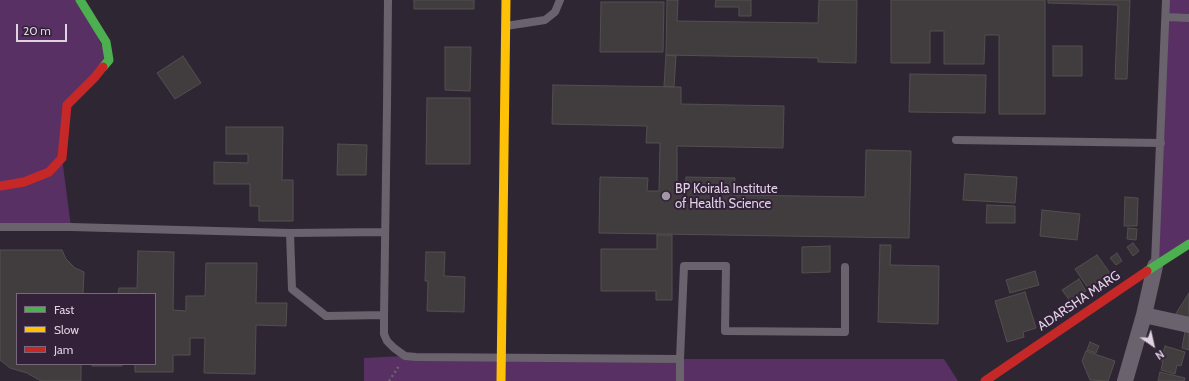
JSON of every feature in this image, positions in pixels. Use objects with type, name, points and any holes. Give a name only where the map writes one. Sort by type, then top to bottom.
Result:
[{"type":"street","points":[[0,186],[24,182],[50,172],[62,158],[67,105],[95,78],[109,60],[106,42],[80,0]]},
{"type":"street","points":[[502,381],[506,0]]},
{"type":"street","name":"ADARSHA MARG","points":[[985,381],[1189,244]]},
{"type":"street","points":[[1124,381],[1144,315],[1155,266]]},
{"type":"street","points":[[1144,315],[1189,325]]},
{"type":"lane","points":[[388,0],[388,106],[384,315],[384,334],[387,341],[405,356],[680,359]]},
{"type":"lane","points":[[506,26],[545,20],[555,12],[560,0]]},
{"type":"lane","points":[[1155,266],[1166,0]]},
{"type":"lane","points":[[1166,17],[1189,18]]},
{"type":"lane","points":[[956,140],[1161,143]]},
{"type":"lane","points":[[0,227],[71,227],[290,233],[385,232]]},
{"type":"lane","points":[[290,233],[292,289],[326,316],[384,315]]},
{"type":"lane","points":[[680,381],[684,266],[726,266],[724,331],[845,332],[846,267]]},
{"type":"path","points":[[389,381],[405,356]]},
{"type":"shaded area","points":[[0,0],[80,0],[109,60],[67,105],[62,158],[71,227],[0,227]]},
{"type":"shaded area","points":[[1166,0],[1189,0],[1189,244],[1155,266]]},
{"type":"shaded area","points":[[405,356],[680,359],[944,359],[958,381],[364,381],[364,358]]},
{"type":"building","points":[[414,0],[474,0],[474,9],[414,9]]},
{"type":"building","points":[[667,0],[678,0],[677,21],[818,23],[819,0],[857,0],[856,63],[818,62],[818,58],[666,55]]},
{"type":"building","points":[[716,0],[751,0],[751,16],[739,16],[739,7],[715,7]]},
{"type":"building","points":[[891,0],[1045,0],[1045,114],[999,114],[999,35],[985,35],[984,64],[944,64],[944,31],[930,31],[930,63],[891,63]]},
{"type":"building","points":[[1048,0],[1130,0],[1127,79],[1115,79],[1118,5],[1048,3]]},
{"type":"building","points":[[601,2],[664,2],[663,52],[600,52]]},
{"type":"building","points":[[1053,46],[1082,46],[1082,76],[1053,76]]},
{"type":"building","points":[[445,47],[471,47],[470,91],[445,90]]},
{"type":"building","points":[[666,55],[676,56],[674,87],[664,86]]},
{"type":"building","points":[[183,56],[201,83],[175,99],[157,73]]},
{"type":"building","points":[[910,74],[986,75],[985,113],[909,112]]},
{"type":"building","points":[[553,85],[681,87],[681,104],[784,106],[783,148],[677,146],[677,191],[685,191],[686,177],[735,178],[734,195],[865,197],[866,150],[911,151],[909,238],[599,233],[600,177],[648,178],[647,191],[659,191],[660,143],[646,143],[647,126],[552,124]]},
{"type":"building","points":[[427,98],[470,98],[470,164],[426,164]]},
{"type":"building","points":[[226,127],[283,127],[282,180],[293,180],[293,221],[259,221],[259,206],[250,206],[250,184],[214,184],[214,162],[248,163],[248,154],[226,154]]},
{"type":"building","points":[[338,144],[367,145],[366,175],[337,175]]},
{"type":"building","points":[[965,174],[1017,177],[1015,203],[963,200]]},
{"type":"building","points":[[1125,197],[1138,198],[1137,226],[1124,226]]},
{"type":"building","points":[[987,205],[1015,206],[1015,223],[986,223]]},
{"type":"building","points":[[1042,210],[1080,214],[1077,240],[1040,236]]},
{"type":"building","points":[[1128,228],[1137,229],[1136,240],[1127,239]]},
{"type":"building","points":[[657,235],[672,235],[672,300],[656,300],[656,291],[601,291],[601,249],[657,249]]},
{"type":"building","points":[[1133,243],[1139,251],[1133,256],[1127,247]]},
{"type":"building","points":[[880,245],[891,245],[890,265],[939,266],[938,324],[878,322]]},
{"type":"building","points":[[830,246],[830,272],[802,273],[802,247]]},
{"type":"building","points":[[0,250],[62,250],[66,259],[75,268],[84,272],[83,293],[16,293],[16,365],[81,365],[81,381],[41,381],[27,373],[10,368],[0,360]]},
{"type":"building","points":[[138,251],[174,252],[173,310],[186,311],[186,296],[205,296],[206,263],[257,263],[256,303],[287,303],[286,326],[256,325],[255,374],[204,373],[205,338],[190,338],[190,355],[173,355],[173,372],[135,372],[135,365],[156,365],[156,293],[118,293],[119,288],[137,288]]},
{"type":"building","points":[[426,252],[445,252],[444,276],[465,277],[464,312],[427,311],[428,281],[425,281]]},
{"type":"building","points":[[1117,253],[1122,261],[1116,265],[1110,258]]},
{"type":"building","points":[[1097,255],[1110,273],[1088,288],[1075,269]]},
{"type":"building","points":[[1035,271],[1039,285],[1010,293],[1006,280]]},
{"type":"building","points":[[1079,279],[1086,291],[1070,301],[1062,290]]},
{"type":"building","points":[[1025,292],[1036,328],[1023,332],[1024,337],[1007,342],[995,301]]},
{"type":"building","points":[[1189,293],[1189,318],[1175,315]]},
{"type":"building","points":[[1185,331],[1189,332],[1189,350],[1182,348]]},
{"type":"building","points":[[1090,342],[1099,346],[1096,353],[1087,350]]},
{"type":"building","points":[[1165,346],[1185,352],[1181,366],[1177,365],[1175,374],[1161,370],[1163,361],[1161,361]]},
{"type":"building","points":[[1086,351],[1115,361],[1108,381],[1090,380],[1082,361]]},
{"type":"building","points":[[92,365],[122,365],[122,366]]},
{"type":"building","points":[[1160,372],[1185,378],[1184,381],[1158,381]]},
{"type":"traffic: fast","points":[[80,0],[106,42],[109,60],[103,67]]},
{"type":"traffic: fast","points":[[1147,271],[1189,244]]},
{"type":"traffic: slow","points":[[501,381],[506,0]]},
{"type":"traffic: jam","points":[[0,186],[24,182],[49,172],[62,158],[67,105],[103,67]]},
{"type":"traffic: jam","points":[[985,381],[1147,271]]},
{"type":"place","name":"BP Koirala Institute of Health Science","points":[[666,196]]}]
